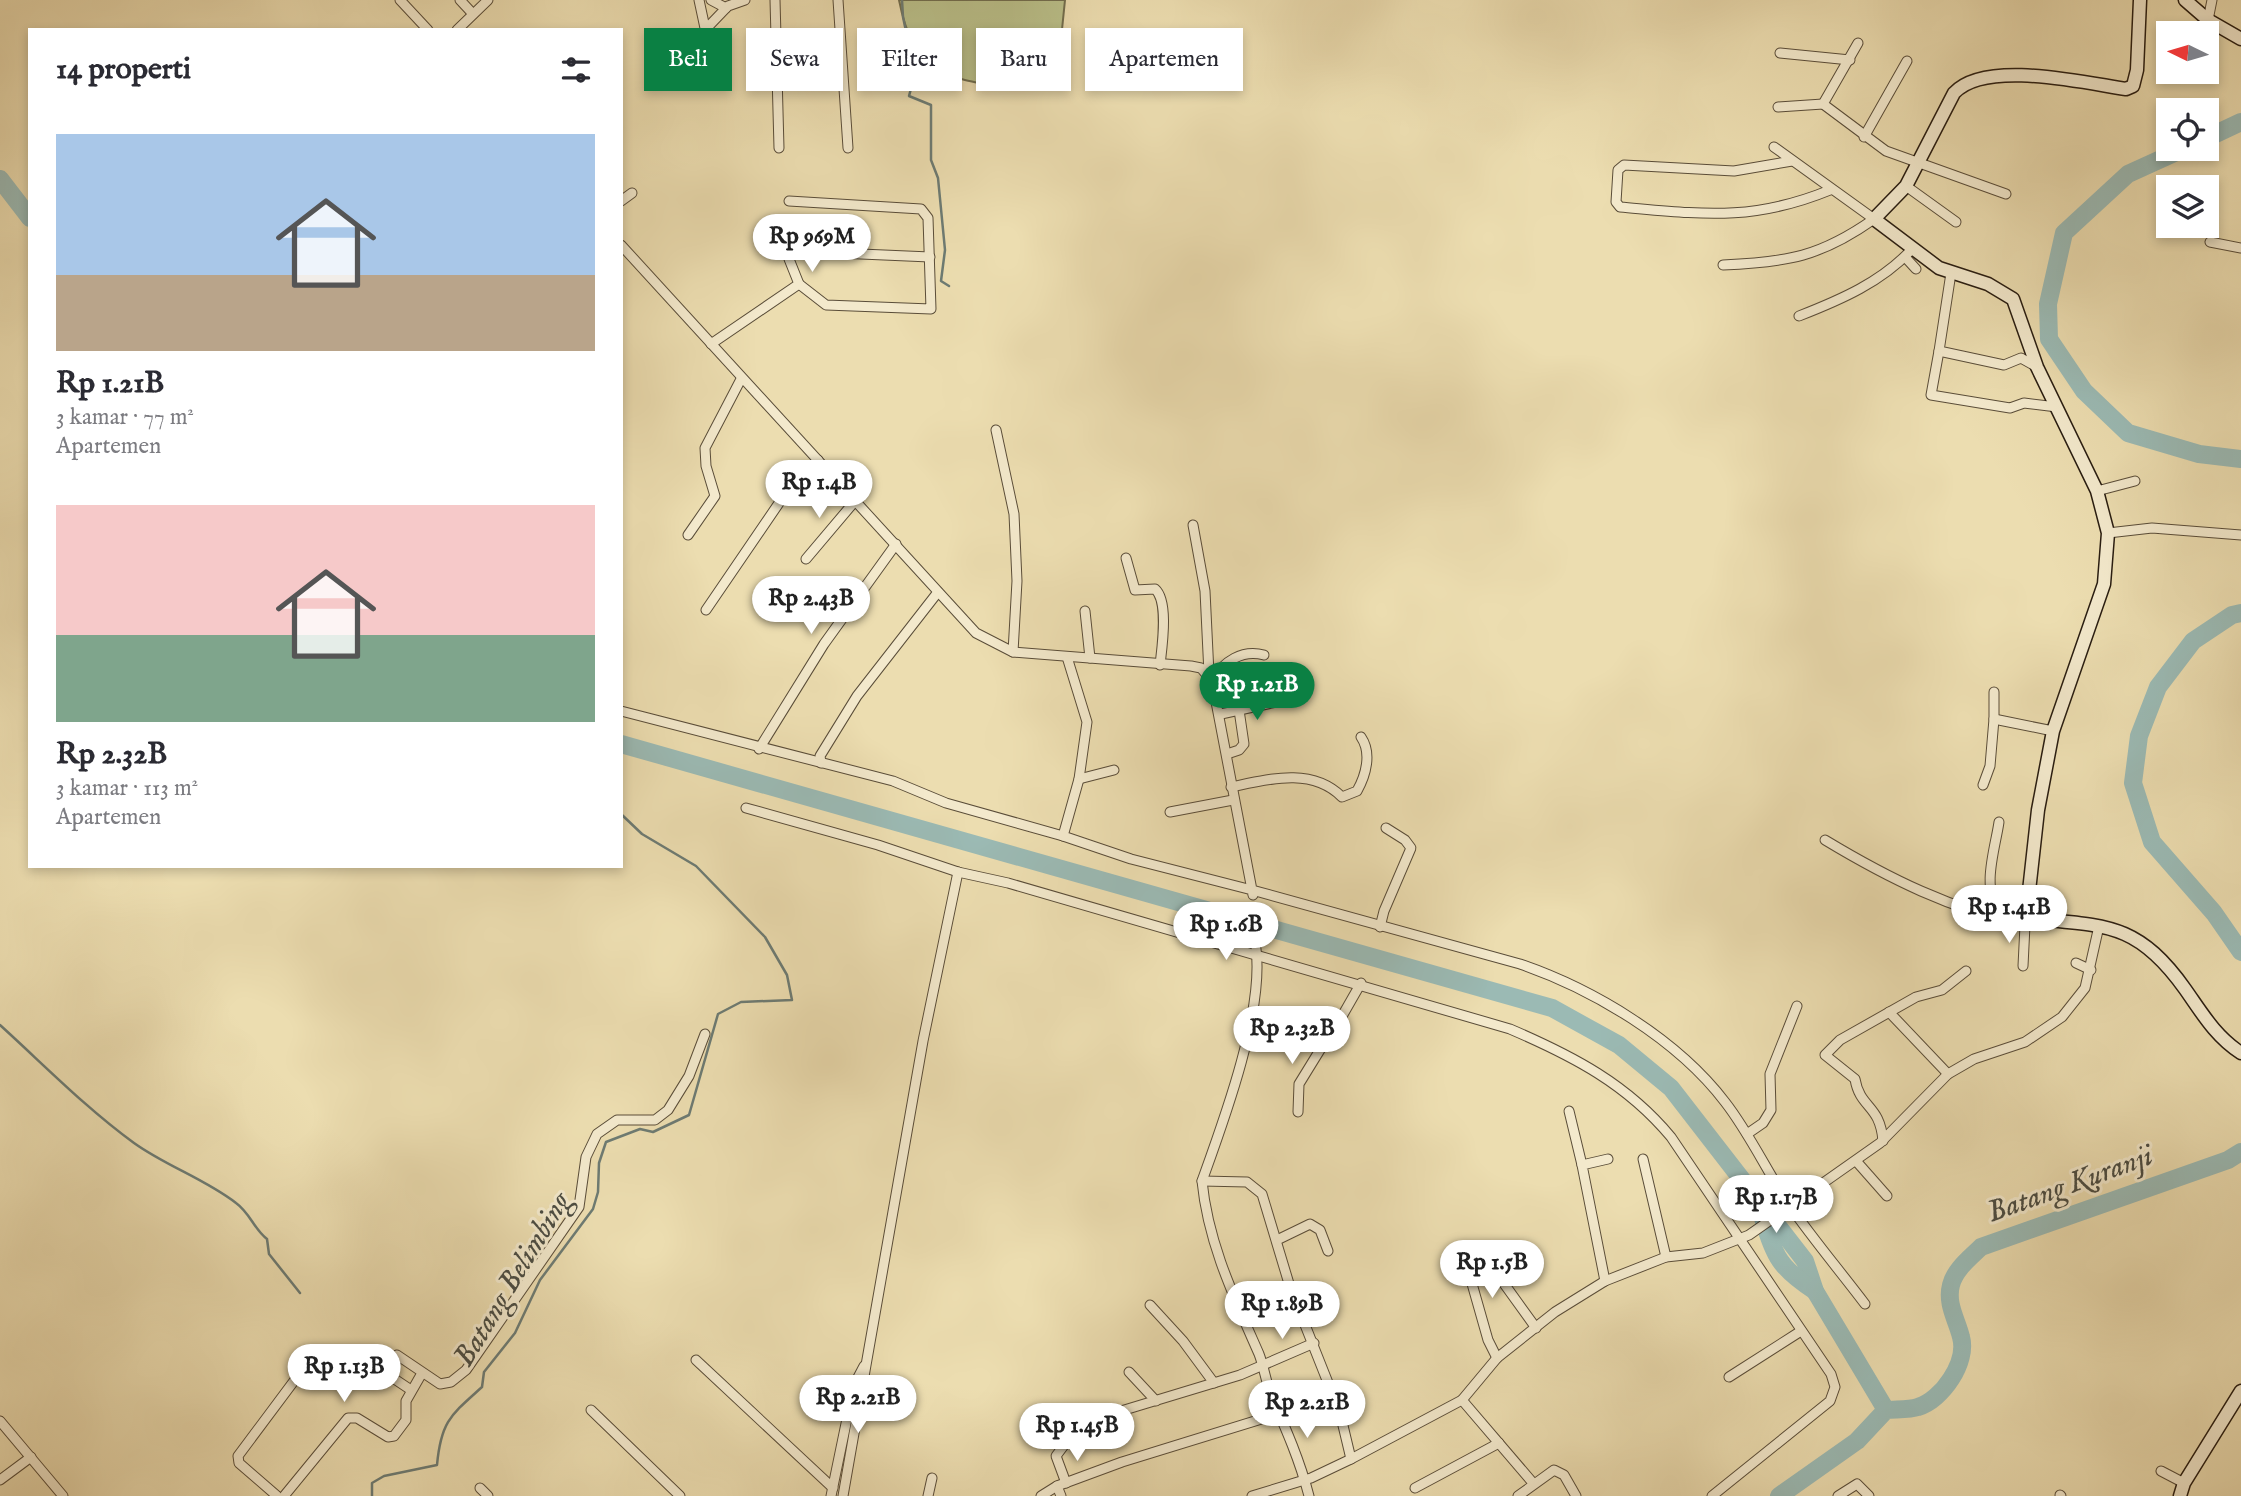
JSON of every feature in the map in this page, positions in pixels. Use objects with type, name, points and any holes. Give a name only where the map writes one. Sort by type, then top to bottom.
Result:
[{"type":"street","points":[[400,0],[426,28]]},
{"type":"street","points":[[460,0],[473,14]]},
{"type":"street","points":[[459,28],[488,0]]},
{"type":"street","points":[[699,0],[704,29],[726,8],[745,0]]},
{"type":"street","points":[[711,0],[726,8]]},
{"type":"street","points":[[775,0],[779,148]]},
{"type":"street","points":[[838,0],[841,6],[848,148]]},
{"type":"street","points":[[1723,265],[1792,260],[1842,241],[1874,219],[1906,186],[1954,93],[1965,84],[1997,77],[2030,75],[2126,89],[2133,86],[2137,70],[2140,0]]},
{"type":"street","points":[[2185,0],[2208,20],[2241,39]]},
{"type":"street","points":[[2208,20],[2212,0]]},
{"type":"street","points":[[1823,104],[1858,43]]},
{"type":"street","points":[[1780,53],[1850,60]]},
{"type":"street","points":[[1864,137],[1907,61]]},
{"type":"street","points":[[1778,107],[1823,104],[1886,151],[2006,194]]},
{"type":"street","points":[[1774,147],[1830,190],[1874,219],[1909,253],[1951,273],[1994,287],[2013,299],[2037,367],[2097,491],[2108,533],[2104,584],[2053,731],[2038,810],[2023,966]]},
{"type":"street","points":[[1792,161],[1734,171],[1624,165],[1618,170],[1616,202],[1619,207],[1745,214],[1785,207],[1830,190]]},
{"type":"street","points":[[1906,186],[1956,222]]},
{"type":"street","points":[[623,200],[632,193]]},
{"type":"street","points":[[789,201],[921,209],[928,218],[930,257],[931,309],[826,305],[799,284],[789,259],[792,251],[930,257]]},
{"type":"street","points":[[2210,242],[2241,248]]},
{"type":"street","points":[[623,247],[976,633],[1013,652],[1201,668],[1210,677]]},
{"type":"street","points":[[1909,253],[1916,269]]},
{"type":"street","points":[[1799,316],[1840,300],[1887,272],[1909,253]]},
{"type":"street","points":[[1951,273],[1931,395],[2010,408],[2024,403],[2057,407]]},
{"type":"street","points":[[711,344],[799,284]]},
{"type":"street","points":[[1939,351],[2004,365],[2021,358],[2037,367]]},
{"type":"street","points":[[688,535],[715,496],[706,466],[705,448],[741,379]]},
{"type":"street","points":[[996,430],[1014,514],[1017,581],[1013,652]]},
{"type":"street","points":[[706,610],[792,484],[818,460]]},
{"type":"street","points":[[2097,491],[2135,481]]},
{"type":"street","points":[[806,559],[855,501]]},
{"type":"street","points":[[1193,525],[1205,591],[1210,677],[1221,714],[1233,800],[1253,892]]},
{"type":"street","points":[[2108,533],[2152,528],[2241,534]]},
{"type":"street","points":[[759,749],[824,643],[896,544]]},
{"type":"street","points":[[1126,558],[1135,590],[1155,589],[1159,593],[1163,626],[1160,665]]},
{"type":"street","points":[[821,764],[820,756],[857,696],[938,592]]},
{"type":"street","points":[[1084,611],[1090,658]]},
{"type":"street","points":[[1210,677],[1236,657],[1253,652],[1264,655]]},
{"type":"street","points":[[1063,836],[1079,779],[1087,722],[1068,657]]},
{"type":"street","points":[[1983,785],[1990,766],[1994,692]]},
{"type":"street","points":[[1221,714],[1286,699]]},
{"type":"street","points":[[1227,754],[1240,750],[1244,744],[1239,710]]},
{"type":"street","points":[[623,712],[759,749],[893,781],[946,803],[1063,836],[1131,859],[1520,964],[1581,989],[1678,1055],[1724,1100],[1747,1134],[1787,1208],[1865,1304]]},
{"type":"street","points":[[1994,719],[2053,731]]},
{"type":"street","points":[[1231,786],[1282,777],[1302,777],[1328,783],[1342,797],[1357,791],[1364,776],[1368,751],[1361,737]]},
{"type":"street","points":[[1079,779],[1114,770]]},
{"type":"street","points":[[1170,812],[1233,800]]},
{"type":"street","points":[[746,808],[878,845],[958,872],[1008,883],[1256,952],[1510,1029],[1565,1052],[1606,1076],[1648,1109],[1671,1137],[1831,1374],[1835,1387],[1830,1401],[1712,1496]]},
{"type":"street","points":[[1999,822],[1991,879],[1992,897],[2002,910],[2026,922]]},
{"type":"street","points":[[1380,927],[1384,911],[1411,848],[1405,840],[1386,828]]},
{"type":"street","points":[[1825,840],[1876,870],[1939,900],[2026,922],[2099,926],[2122,931],[2149,947],[2224,1041],[2241,1053]]},
{"type":"street","points":[[843,1496],[923,1041],[958,872]]},
{"type":"street","points":[[1252,1496],[1351,1459],[1462,1400],[1497,1358],[1583,1293],[1605,1281],[1666,1256],[1703,1253],[1749,1236],[1883,1141],[1948,1073],[1974,1059],[2025,1042],[2047,1030],[2077,1002],[2091,970],[2099,926]]},
{"type":"street","points":[[1256,952],[1251,1014],[1241,1061],[1202,1181],[1207,1214],[1221,1268],[1263,1366],[1271,1394],[1306,1478],[1309,1496]]},
{"type":"street","points":[[2076,963],[2091,970]]},
{"type":"street","points":[[1883,1141],[1879,1116],[1858,1095],[1855,1079],[1825,1055],[1840,1040],[1916,998],[1942,990],[1966,971]]},
{"type":"street","points":[[1298,1112],[1299,1084],[1361,984]]},
{"type":"street","points":[[1747,1134],[1763,1123],[1771,1110],[1770,1074],[1797,1006]]},
{"type":"street","points":[[1889,1012],[1948,1073]]},
{"type":"street","points":[[1251,1014],[1306,1023],[1331,1032]]},
{"type":"street","points":[[397,1355],[422,1373],[444,1384],[466,1370],[579,1207],[586,1157],[597,1134],[617,1120],[655,1120],[668,1110],[689,1076],[705,1034]]},
{"type":"street","points":[[1569,1111],[1605,1281]]},
{"type":"street","points":[[1582,1165],[1608,1159]]},
{"type":"street","points":[[1643,1159],[1666,1256]]},
{"type":"street","points":[[1857,1162],[1887,1196]]},
{"type":"street","points":[[1202,1181],[1247,1182],[1258,1188],[1266,1202],[1290,1287],[1340,1413],[1351,1459]]},
{"type":"street","points":[[1277,1240],[1313,1225],[1320,1230],[1328,1251]]},
{"type":"street","points":[[1463,1251],[1488,1340],[1497,1358]]},
{"type":"street","points":[[1500,1278],[1536,1328]]},
{"type":"street","points":[[1150,1305],[1183,1341],[1214,1383]]},
{"type":"street","points":[[1729,1377],[1801,1331]]},
{"type":"street","points":[[1121,1411],[1263,1366],[1314,1343]]},
{"type":"street","points":[[277,1496],[239,1463],[238,1456],[294,1381],[324,1350]]},
{"type":"street","points":[[696,1360],[832,1492]]},
{"type":"street","points":[[832,1492],[854,1385],[866,1364]]},
{"type":"street","points":[[382,1370],[411,1390]]},
{"type":"street","points":[[1129,1372],[1156,1401]]},
{"type":"street","points":[[284,1496],[348,1418],[357,1418],[388,1437],[394,1436],[407,1418],[406,1401],[422,1373]]},
{"type":"street","points":[[2180,1496],[2184,1483],[2241,1391]]},
{"type":"street","points":[[1462,1400],[1534,1483]]},
{"type":"street","points":[[591,1410],[680,1496]]},
{"type":"street","points":[[1041,1496],[1061,1484],[1199,1437],[1281,1413]]},
{"type":"street","points":[[0,1422],[31,1457],[57,1494]]},
{"type":"street","points":[[1061,1496],[1056,1455],[1065,1444],[1096,1427]]},
{"type":"street","points":[[1415,1488],[1499,1443]]},
{"type":"street","points":[[0,1480],[31,1457]]},
{"type":"street","points":[[1518,1496],[1551,1470],[1560,1471],[1576,1496]]},
{"type":"street","points":[[2161,1471],[2184,1483]]},
{"type":"street","points":[[928,1496],[932,1478]]},
{"type":"street","points":[[1838,1496],[1853,1485],[1860,1485],[1869,1496]]},
{"type":"street","points":[[480,1488],[488,1496]]},
{"type":"green space","points":[[899,0],[1065,0],[1062,28],[976,28],[976,82],[962,79],[962,28],[906,28]]},
{"type":"waterway","points":[[902,0],[915,74],[909,96],[931,105],[931,160],[938,178],[945,250],[941,281],[949,286]]},
{"type":"waterway","name":"Batang Kuranji","points":[[2219,132],[2241,122]]},
{"type":"waterway","name":"Batang Kuranji","points":[[2157,161],[2128,174],[2064,233],[2048,304],[2049,339],[2084,391],[2128,433],[2199,454],[2241,459]]},
{"type":"waterway","name":"Batang Belimbing","points":[[0,179],[28,215]]},
{"type":"waterway","name":"Batang Kuranji","points":[[2241,613],[2232,615],[2193,641],[2158,687],[2139,736],[2133,783],[2152,842],[2214,913],[2241,952]]},
{"type":"waterway","points":[[623,745],[1552,1008],[1619,1045],[1671,1088],[1805,1261],[1815,1291],[1886,1410]]},
{"type":"waterway","name":"Batang Belimbing","points":[[372,1496],[372,1483],[384,1476],[437,1465],[441,1438],[449,1420],[482,1387],[484,1372],[515,1333],[540,1280],[593,1209],[598,1192],[599,1163],[606,1142],[640,1129],[653,1132],[689,1115],[718,1014],[741,1002],[792,1000],[787,975],[765,937],[696,866],[642,834],[623,816]]},
{"type":"waterway","points":[[0,1025],[116,1130],[159,1159],[224,1194],[241,1207],[267,1239],[269,1254],[300,1293]]},
{"type":"waterway","name":"Batang Kuranji","points":[[1779,1496],[1857,1441],[1886,1410],[1918,1407],[1936,1397],[1944,1388],[1957,1368],[1962,1347],[1951,1305],[1951,1285],[1959,1269],[1981,1247],[2228,1160],[2241,1152]]},
{"type":"waterway","points":[[1763,1218],[1780,1261],[1794,1276],[1815,1291]]}]
